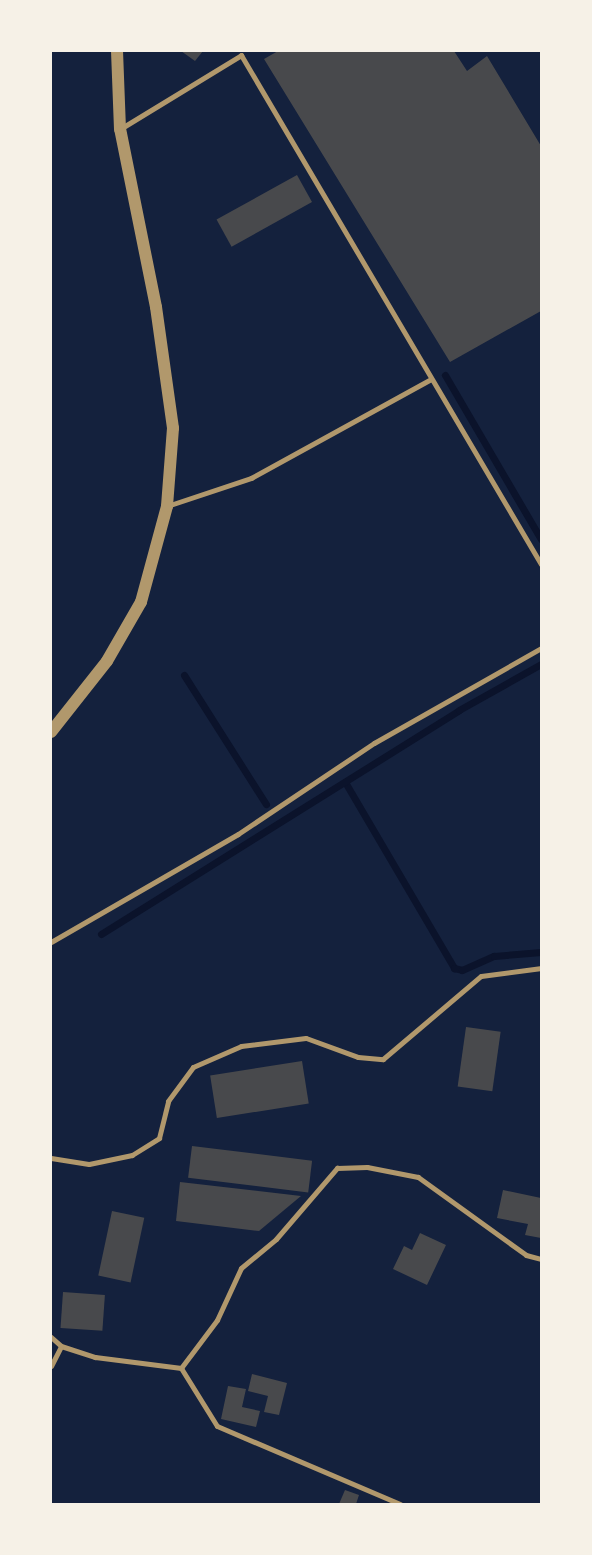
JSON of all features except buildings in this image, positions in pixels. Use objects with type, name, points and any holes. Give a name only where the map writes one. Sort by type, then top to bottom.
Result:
[{"type":"street","points":[[51,732],[107,661],[141,602],[167,506],[173,428],[156,307],[120,129],[117,51]]},
{"type":"lane","points":[[120,129],[242,53],[541,564]]},
{"type":"lane","points":[[167,506],[251,478],[431,379]]},
{"type":"lane","points":[[51,942],[238,834],[374,743],[541,648]]},
{"type":"lane","points":[[51,1158],[89,1164],[132,1154],[159,1138],[168,1101],[193,1067],[241,1046],[306,1038],[358,1057],[383,1059],[481,976],[541,968]]},
{"type":"lane","points":[[181,1368],[217,1320],[242,1268],[276,1239],[337,1168],[366,1167],[418,1177],[526,1255],[541,1259]]},
{"type":"lane","points":[[51,1337],[61,1346],[95,1357],[181,1368]]},
{"type":"lane","points":[[51,1366],[61,1346]]},
{"type":"lane","points":[[181,1368],[217,1426],[400,1504]]},
{"type":"waterway","points":[[445,375],[541,539]]},
{"type":"waterway","points":[[101,934],[459,710],[541,664]]},
{"type":"waterway","points":[[184,675],[266,804]]},
{"type":"waterway","points":[[345,782],[454,968],[462,970],[494,956],[541,952]]}]
